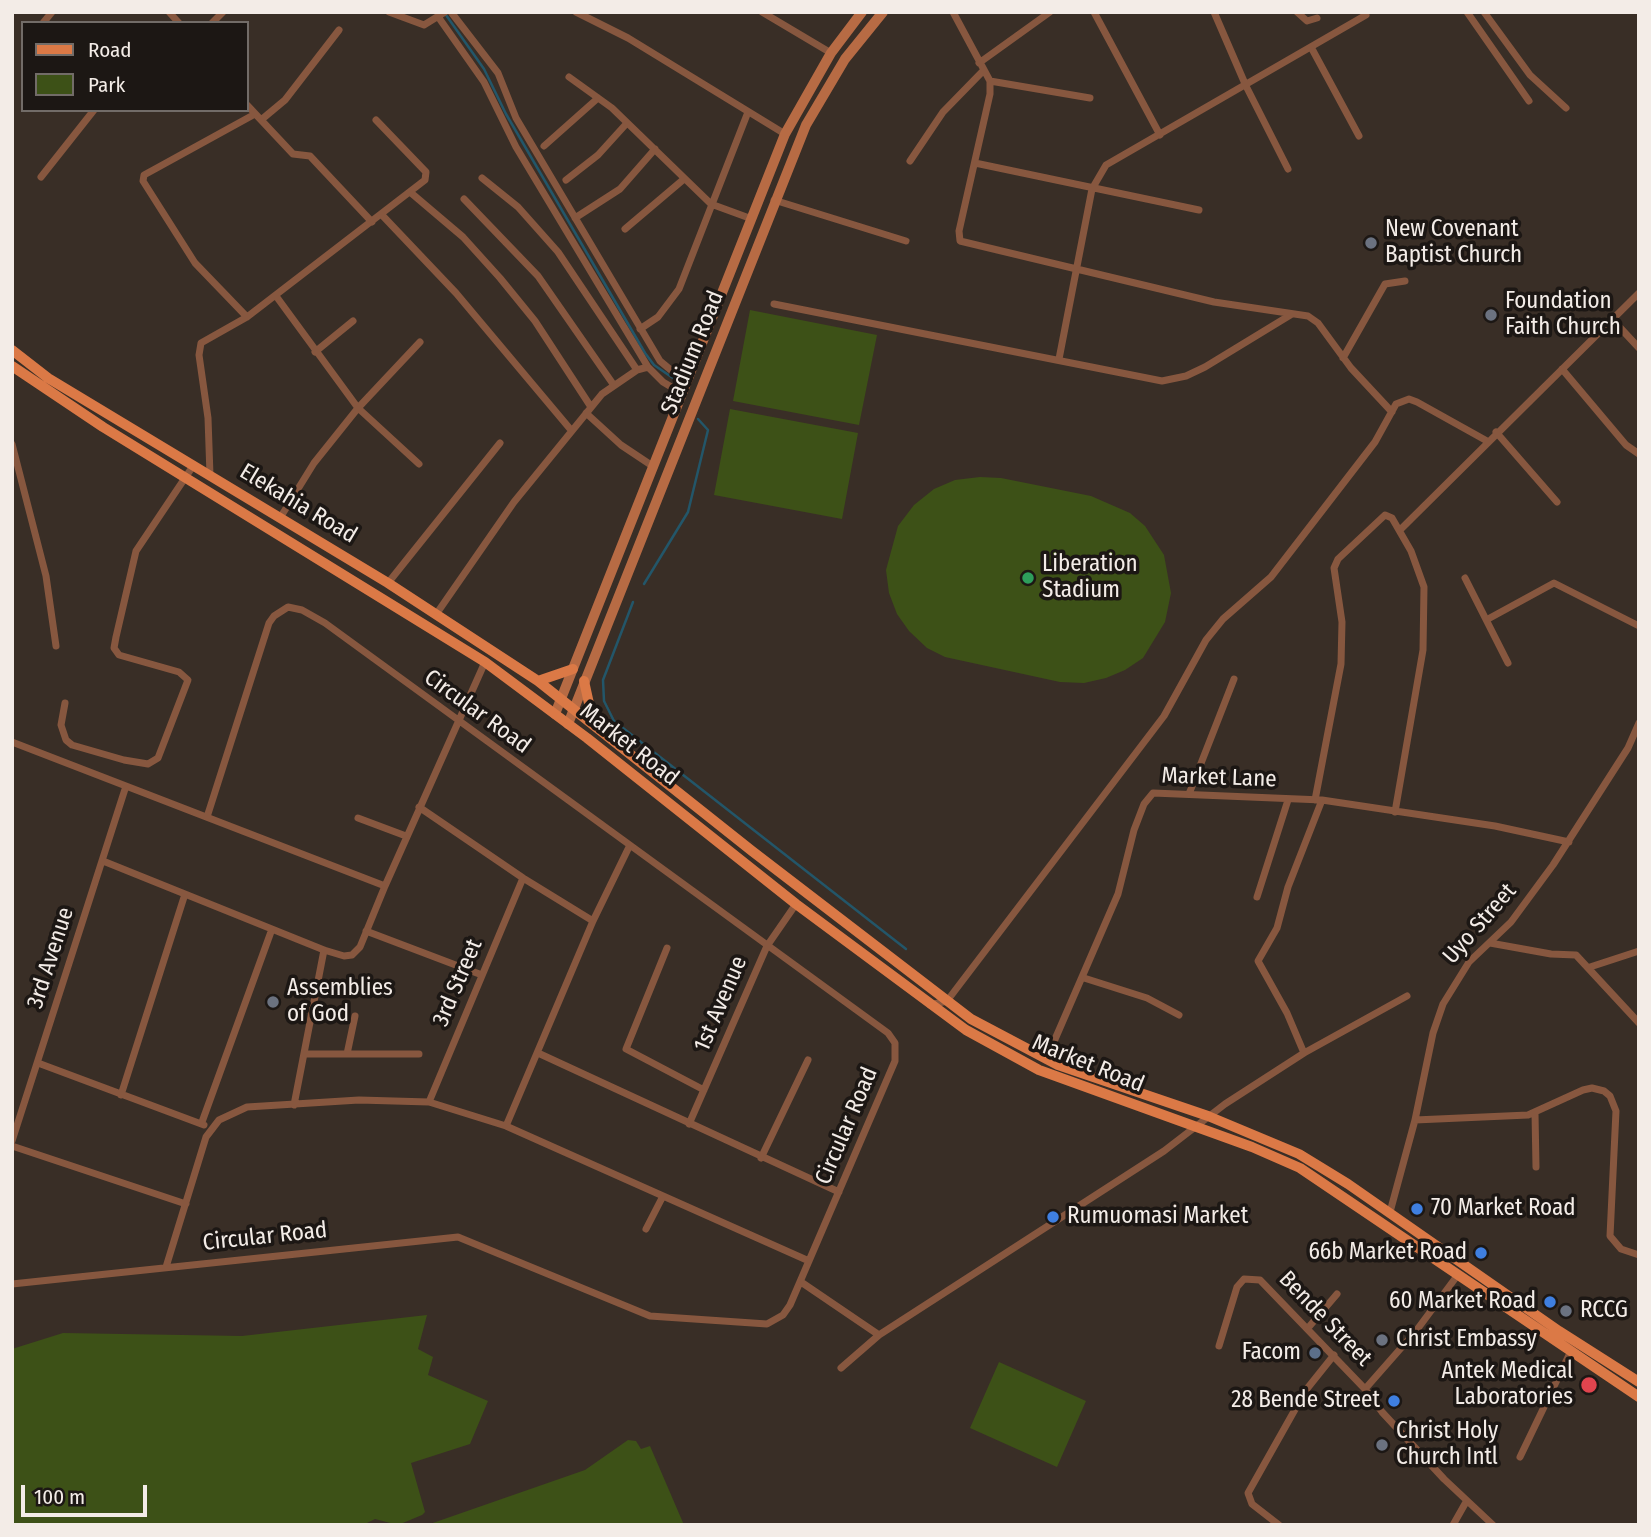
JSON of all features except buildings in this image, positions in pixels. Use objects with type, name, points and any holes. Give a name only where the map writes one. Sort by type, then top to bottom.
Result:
[{"type":"main road","name":"Stadium Road","points":[[555,714],[785,134],[831,53],[862,12]]},
{"type":"main road","name":"Stadium Road","points":[[568,724],[774,200],[822,95],[845,59],[883,12]]},
{"type":"main road","name":"Elekahia Road","points":[[12,350],[48,379],[437,613],[561,698]]},
{"type":"main road","name":"Elekahia Road","points":[[12,366],[50,394],[485,662],[555,714]]},
{"type":"main road","points":[[538,681],[573,669]]},
{"type":"main road","points":[[584,681],[590,708],[598,726]]},
{"type":"main road","name":"Market Road","points":[[561,698],[752,851],[947,1001],[996,1035],[1046,1060],[1208,1116],[1299,1154],[1390,1212],[1639,1382]]},
{"type":"main road","name":"Market Road","points":[[555,714],[796,904],[929,1005],[990,1045],[1039,1070],[1279,1158],[1323,1181],[1570,1353],[1639,1396]]},
{"type":"street","points":[[389,12],[424,25],[442,15],[484,82],[516,147],[648,367],[663,382],[683,394]]},
{"type":"street","points":[[451,12],[498,73],[516,118],[640,329],[665,366],[690,377]]},
{"type":"street","points":[[576,12],[628,38],[785,134]]},
{"type":"street","points":[[762,12],[831,53]]},
{"type":"street","points":[[953,12],[990,81],[990,94],[959,231],[960,241],[1214,302],[1293,313],[1314,320],[1343,358],[1392,412]]},
{"type":"street","points":[[979,62],[1051,12]]},
{"type":"street","points":[[1094,12],[1160,135]]},
{"type":"street","points":[[1214,12],[1246,86],[1288,169]]},
{"type":"street","points":[[1297,12],[1307,21],[1317,18]]},
{"type":"street","points":[[1467,12],[1529,101]]},
{"type":"street","points":[[1484,12],[1530,75],[1566,108]]},
{"type":"street","points":[[1059,359],[1092,189],[1106,165],[1366,15]]},
{"type":"street","points":[[261,120],[285,100],[339,30]]},
{"type":"street","points":[[1311,47],[1359,136]]},
{"type":"street","points":[[910,161],[943,112],[983,71]]},
{"type":"street","points":[[569,77],[627,123],[711,204],[752,219]]},
{"type":"street","points":[[990,81],[1090,98]]},
{"type":"street","points":[[544,146],[598,98]]},
{"type":"street","points":[[248,106],[293,154],[310,156],[372,222]]},
{"type":"street","points":[[41,177],[92,112]]},
{"type":"street","points":[[640,329],[658,317],[679,289],[748,112]]},
{"type":"street","points":[[247,317],[195,263],[143,181],[144,175],[255,114]]},
{"type":"street","points":[[210,475],[200,346],[276,296],[425,180],[426,172],[376,120]]},
{"type":"street","points":[[566,180],[598,155],[627,123]]},
{"type":"street","points":[[575,218],[620,189],[655,149]]},
{"type":"street","points":[[975,163],[1199,210]]},
{"type":"street","points":[[482,178],[518,207],[558,253],[637,370]]},
{"type":"street","points":[[625,229],[684,179]]},
{"type":"street","points":[[410,192],[463,237],[500,278],[535,321],[588,410],[628,451],[653,467]]},
{"type":"street","points":[[464,199],[538,276],[613,384]]},
{"type":"street","points":[[774,200],[906,241]]},
{"type":"street","points":[[381,214],[456,293],[571,430]]},
{"type":"street","points":[[1343,358],[1385,284],[1405,282]]},
{"type":"street","points":[[1400,530],[1639,293]]},
{"type":"street","points":[[276,296],[314,352],[358,408],[419,464]]},
{"type":"street","points":[[774,304],[1059,359],[1145,380],[1174,380],[1205,367],[1293,313]]},
{"type":"street","points":[[1612,319],[1639,348]]},
{"type":"street","points":[[314,352],[353,321]]},
{"type":"street","points":[[279,518],[314,463],[358,408],[420,342]]},
{"type":"street","points":[[437,613],[514,502],[588,410],[613,384],[637,370],[648,367]]},
{"type":"street","points":[[1562,369],[1626,445],[1639,454]]},
{"type":"street","points":[[929,1005],[947,1001],[1164,716],[1206,640],[1223,619],[1271,577],[1375,442],[1401,400],[1409,399],[1487,441]]},
{"type":"street","points":[[1496,432],[1557,502]]},
{"type":"street","points":[[388,583],[500,443]]},
{"type":"street","points":[[12,444],[46,576],[56,646]]},
{"type":"street","points":[[65,703],[61,725],[66,740],[72,745],[148,764],[158,758],[188,680],[179,672],[119,655],[114,648],[134,555],[193,466]]},
{"type":"street","points":[[1304,1054],[1287,1013],[1258,961],[1277,928],[1318,800],[1340,664],[1342,622],[1334,568],[1338,559],[1381,516],[1392,518],[1420,571],[1424,609],[1423,650],[1395,813]]},
{"type":"street","points":[[1465,578],[1508,663]]},
{"type":"street","points":[[1488,619],[1554,583],[1639,626]]},
{"type":"street","name":"Circular Road","points":[[12,1284],[458,1237],[650,1316],[758,1325],[775,1321],[783,1315],[801,1282],[895,1061],[894,1043],[888,1033],[316,617],[288,607],[274,615],[268,623],[207,817]]},
{"type":"street","points":[[103,861],[324,950],[344,956],[352,955],[360,947],[406,836],[485,662]]},
{"type":"street","points":[[1189,794],[1234,679]]},
{"type":"street","name":"Uyo Street","points":[[1390,1212],[1415,1119],[1433,1033],[1443,1004],[1469,962],[1521,909],[1569,842],[1628,748],[1639,723]]},
{"type":"street","points":[[12,742],[385,886]]},
{"type":"street","name":"3rd Avenue","points":[[12,1141],[126,786]]},
{"type":"street","name":"Market Lane","points":[[1046,1060],[1084,978],[1118,894],[1134,831],[1147,797],[1153,793],[1318,800],[1395,813],[1495,825],[1569,842]]},
{"type":"street","points":[[1257,897],[1288,800]]},
{"type":"street","points":[[419,807],[523,878],[593,921]]},
{"type":"street","points":[[358,818],[406,836]]},
{"type":"street","points":[[506,1126],[593,921],[629,847]]},
{"type":"street","name":"3rd Street","points":[[429,1102],[523,878]]},
{"type":"street","points":[[121,1095],[185,894]]},
{"type":"street","name":"1st Avenue","points":[[689,1124],[767,946],[796,904]]},
{"type":"street","points":[[202,1122],[272,929]]},
{"type":"street","points":[[366,931],[482,975]]},
{"type":"street","points":[[1490,943],[1576,956],[1590,967],[1639,1023]]},
{"type":"street","points":[[667,948],[626,1049],[704,1090]]},
{"type":"street","points":[[294,1105],[324,950]]},
{"type":"street","points":[[1590,967],[1639,951]]},
{"type":"street","points":[[1084,978],[1147,998],[1179,1015]]},
{"type":"street","points":[[841,1368],[879,1335],[1197,1127],[1208,1116],[1304,1054],[1407,996]]},
{"type":"street","points":[[347,1054],[355,1016]]},
{"type":"street","points":[[538,1053],[839,1192]]},
{"type":"street","points":[[304,1054],[419,1054]]},
{"type":"street","points":[[761,1158],[808,1060]]},
{"type":"street","points":[[38,1063],[202,1122],[210,1130]]},
{"type":"street","points":[[1415,1119],[1516,1117],[1535,1113],[1592,1088],[1610,1096],[1616,1111],[1611,1236],[1621,1249],[1639,1255]]},
{"type":"street","points":[[166,1267],[210,1130],[219,1119],[234,1111],[359,1100],[429,1102],[506,1126],[809,1261]]},
{"type":"street","points":[[1535,1113],[1536,1167]]},
{"type":"street","points":[[12,1146],[186,1204]]},
{"type":"street","points":[[646,1229],[663,1196]]},
{"type":"street","name":"Bende Street","points":[[1365,1389],[1416,1331],[1457,1276]]},
{"type":"street","name":"Bende Street","points":[[1219,1346],[1237,1287],[1244,1279],[1261,1280],[1334,1355],[1382,1412],[1466,1502],[1493,1525]]},
{"type":"street","points":[[801,1282],[879,1335]]},
{"type":"street","points":[[1308,1328],[1337,1294]]},
{"type":"street","points":[[1520,1457],[1570,1353]]},
{"type":"street","points":[[1279,1525],[1249,1501],[1248,1493],[1306,1390],[1334,1355]]},
{"type":"street","points":[[1453,1525],[1466,1502]]},
{"type":"green space","points":[[750,310],[877,335],[859,425],[733,401]]},
{"type":"green space","points":[[730,409],[858,433],[842,519],[714,495]]},
{"type":"green space","points":[[1001,478],[1091,496],[1130,513],[1145,526],[1164,555],[1171,593],[1165,622],[1143,658],[1106,678],[1084,683],[1060,682],[945,657],[927,648],[909,631],[897,614],[889,593],[886,570],[898,526],[914,505],[934,489],[955,480]]},
{"type":"green space","points":[[427,1315],[418,1349],[433,1357],[428,1375],[488,1401],[470,1444],[411,1463],[425,1512],[422,1515],[398,1525],[375,1519],[363,1525],[12,1523],[12,1349],[63,1333],[242,1336]]},
{"type":"green space","points":[[999,1362],[1086,1401],[1057,1467],[970,1428]]},
{"type":"green space","points":[[628,1440],[636,1441],[641,1449],[650,1446],[684,1525],[427,1525],[585,1470]]},
{"type":"waterway","points":[[446,15],[484,69],[506,114],[645,353],[654,365],[673,378]]},
{"type":"waterway","points":[[644,584],[688,512],[708,430],[698,419]]},
{"type":"waterway","points":[[633,602],[603,680],[604,701],[614,721],[906,949]]},
{"type":"place","name":"New Covenant Baptist Church","points":[[1371,243]]},
{"type":"place","name":"Foundation Faith Church","points":[[1491,315]]},
{"type":"place","name":"Liberation Stadium","points":[[1028,578]]},
{"type":"place","name":"Assemblies of God","points":[[273,1002]]},
{"type":"place","name":"70 Market Road","points":[[1417,1209]]},
{"type":"place","name":"Rumuomasi Market","points":[[1053,1217]]},
{"type":"place","name":"66b Market Road","points":[[1481,1253]]},
{"type":"place","name":"60 Market Road","points":[[1550,1302]]},
{"type":"place","name":"RCCG","points":[[1566,1311]]},
{"type":"place","name":"Christ Embassy","points":[[1382,1340]]},
{"type":"place","name":"Facom","points":[[1315,1353]]},
{"type":"place","name":"Antek Medical Laboratories","points":[[1589,1385]]},
{"type":"place","name":"28 Bende Street","points":[[1394,1401]]},
{"type":"place","name":"Christ Holy Church Intl","points":[[1382,1445]]}]
